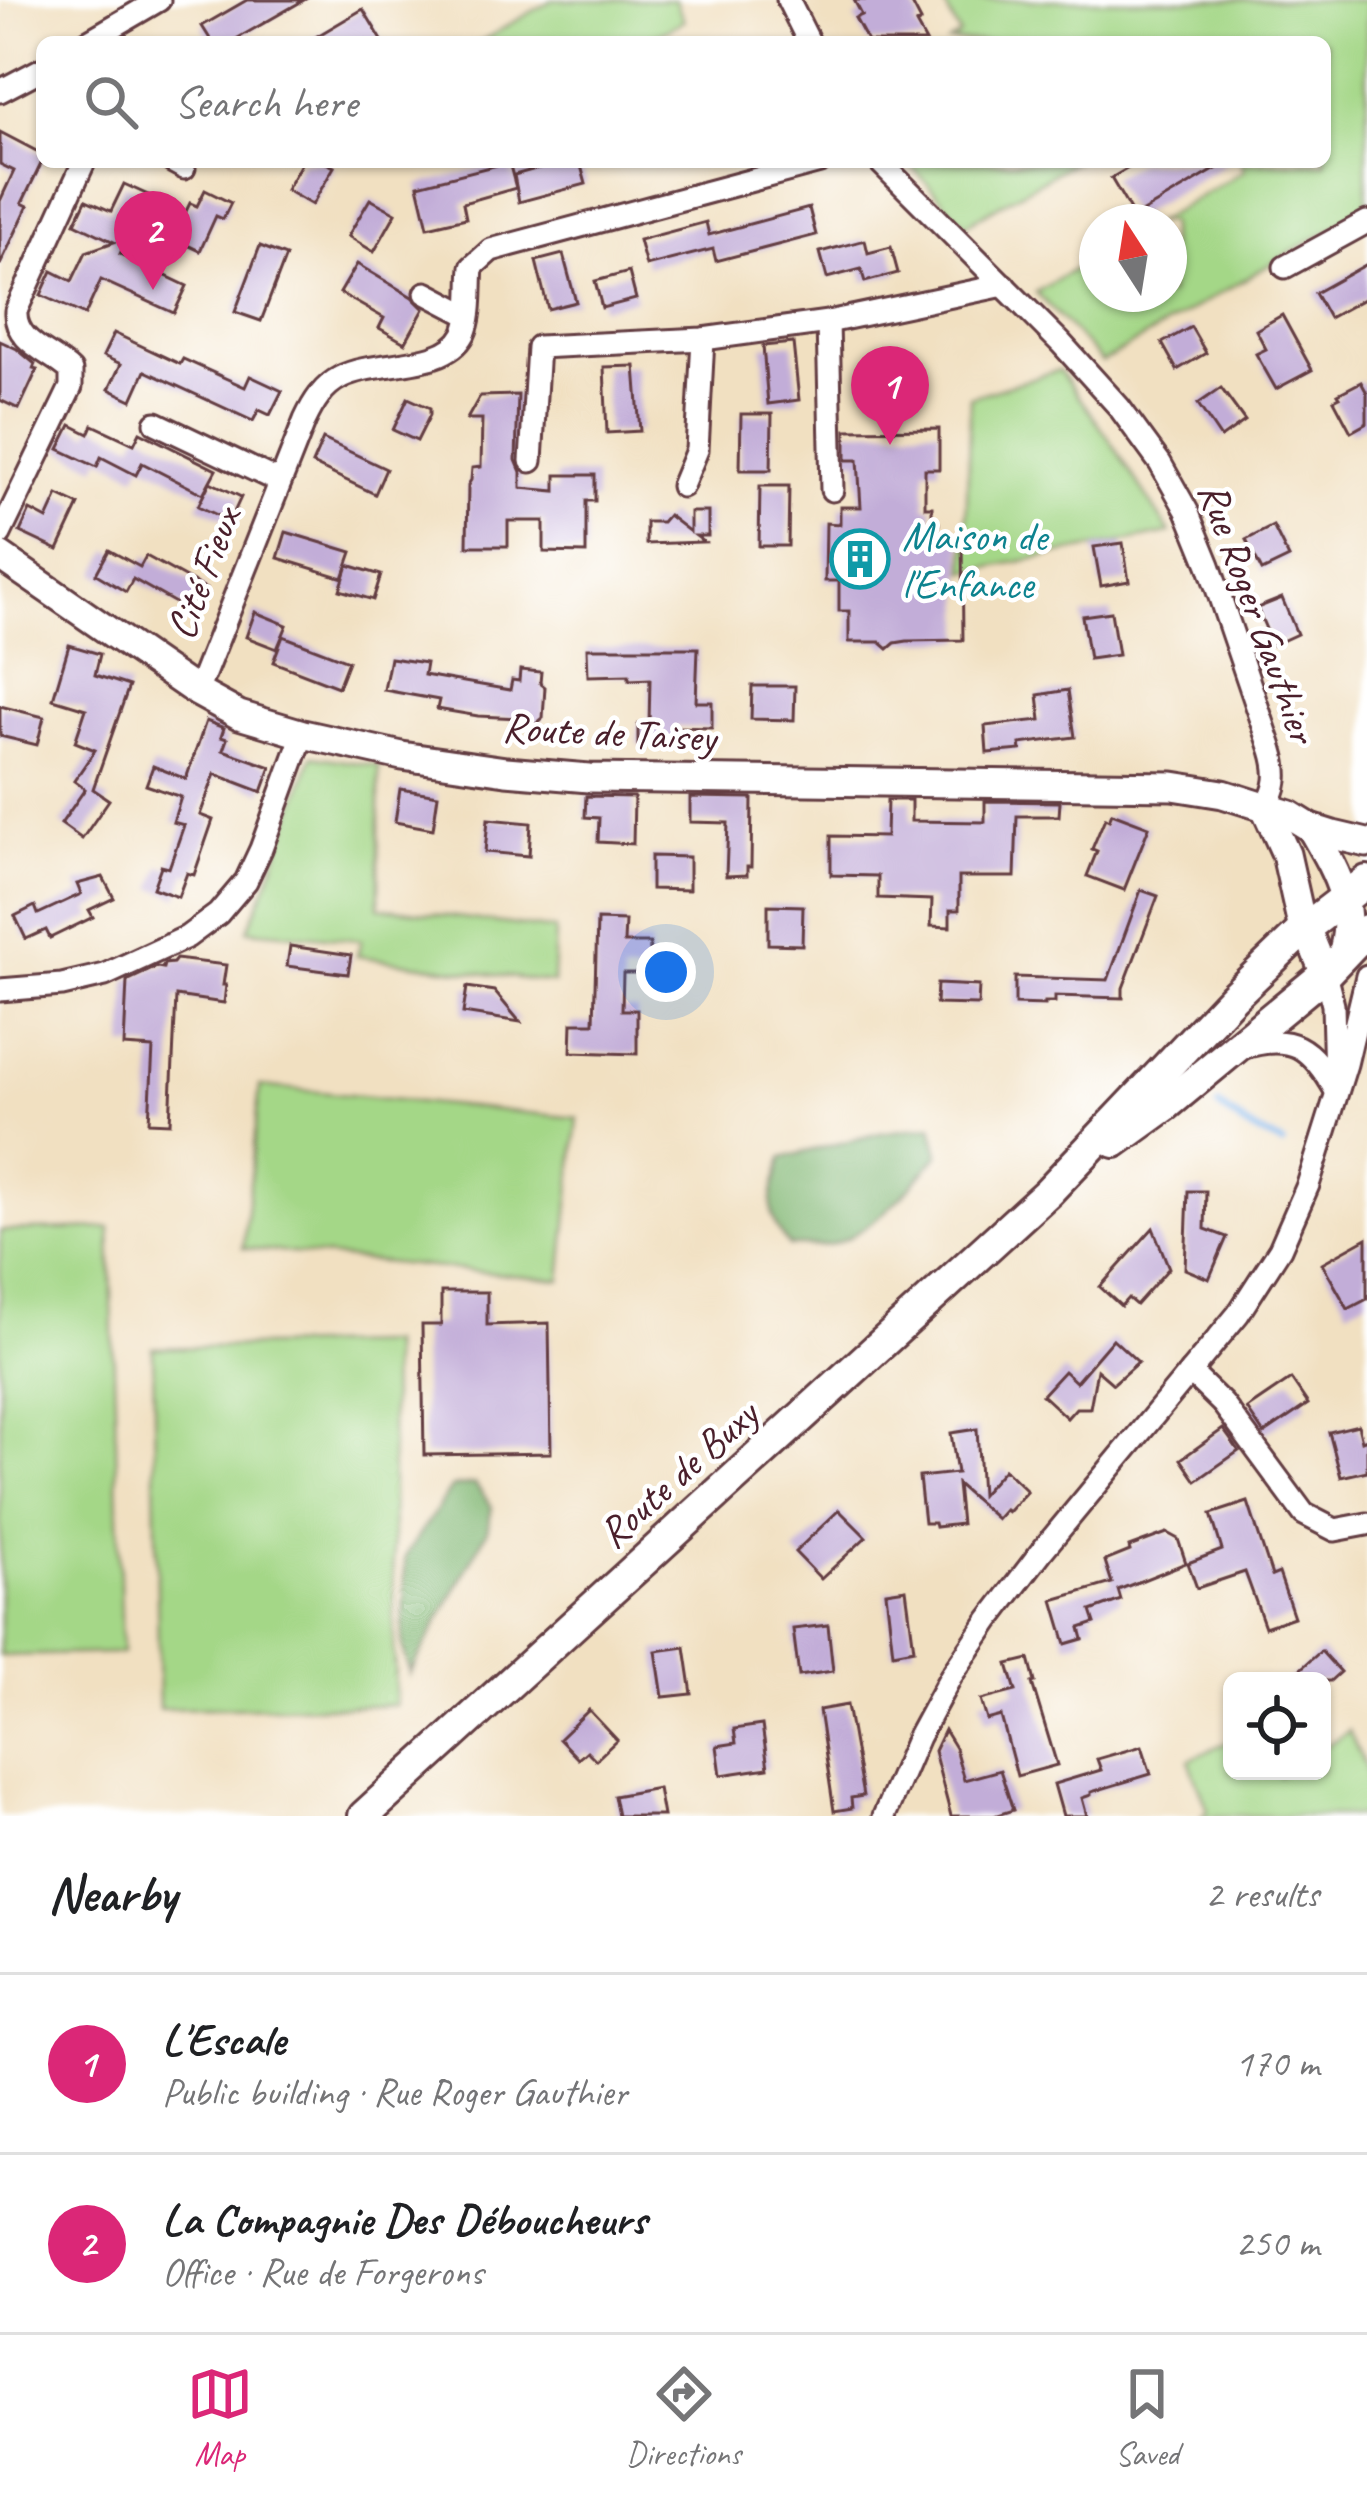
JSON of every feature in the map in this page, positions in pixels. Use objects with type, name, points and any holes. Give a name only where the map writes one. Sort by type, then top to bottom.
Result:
[{"type":"main road","name":"Route de Buxy","points":[[364,1816],[1048,1192],[1233,997],[1304,930],[1356,890]]},
{"type":"main road","name":"Route de Buxy","points":[[1048,1192],[1233,1051],[1333,966],[1367,930]]},
{"type":"street","points":[[97,36],[159,0]]},
{"type":"street","points":[[788,0],[806,36]]},
{"type":"street","points":[[0,91],[34,74]]},
{"type":"street","points":[[0,533],[70,387],[71,370],[23,336],[15,324],[16,311],[81,168]]},
{"type":"street","name":"Cité Fieux","points":[[197,692],[314,401],[326,387],[356,371],[432,358],[452,348],[462,338],[468,315],[472,267],[491,250],[739,172],[771,168]]},
{"type":"street","name":"Rue Roger Gauthier","points":[[886,168],[1061,343],[1119,407],[1160,464],[1210,565],[1277,766],[1276,786],[1264,808]]},
{"type":"street","points":[[1285,267],[1367,222]]},
{"type":"street","points":[[531,461],[538,347],[703,339],[828,322],[1004,285]]},
{"type":"street","points":[[426,293],[468,315]]},
{"type":"street","points":[[828,322],[832,490]]},
{"type":"street","points":[[682,486],[697,450],[703,339]]},
{"type":"street","name":"Cité Fieux","points":[[156,423],[280,482]]},
{"type":"street","name":"Route de Taisey","points":[[0,556],[197,692],[239,715],[402,756],[589,778],[1173,786],[1222,794],[1367,843]]},
{"type":"street","points":[[0,989],[62,986],[105,975],[188,937],[218,914],[254,865],[303,734]]},
{"type":"street","points":[[1264,808],[1286,854],[1304,930],[1333,966]]},
{"type":"street","points":[[1312,828],[1356,890],[1348,914],[1347,940],[1333,966],[1336,1091]]},
{"type":"street","points":[[884,1816],[918,1737],[976,1638],[1238,1313],[1280,1249],[1308,1185],[1346,1064],[1367,976]]},
{"type":"street","points":[[1233,1051],[1266,1040],[1292,1043],[1314,1057],[1336,1091]]},
{"type":"street","points":[[1190,1372],[1223,1404],[1304,1514],[1335,1530],[1367,1524]]},
{"type":"green space","points":[[552,0],[675,0],[684,21],[654,36],[490,36]]},
{"type":"green space","points":[[942,0],[1367,0],[1367,208],[1102,362],[1036,292],[1079,267],[1079,312],[1187,312],[1187,204],[1244,168],[1331,168],[1331,36],[959,36]]},
{"type":"green space","points":[[913,168],[1063,168],[965,225]]},
{"type":"green space","points":[[1059,370],[1170,533],[965,572],[970,397]]},
{"type":"green space","points":[[312,756],[379,766],[379,907],[555,930],[553,983],[357,956],[361,940],[248,930]]},
{"type":"green space","points":[[260,1086],[578,1118],[561,1280],[243,1248]]},
{"type":"green space","points":[[932,1126],[939,1154],[874,1221],[828,1245],[789,1246],[772,1213],[782,1158],[880,1133]]},
{"type":"green space","points":[[110,1228],[122,1653],[0,1656],[0,1231]]},
{"type":"green space","points":[[390,1344],[395,1705],[159,1709],[153,1348]]},
{"type":"green space","points":[[475,1484],[492,1507],[487,1531],[410,1674],[402,1646],[405,1556],[452,1487]]},
{"type":"green space","points":[[1349,1731],[1367,1772],[1367,1816],[1202,1816],[1208,1810],[1189,1760],[1223,1744],[1223,1780],[1331,1780],[1331,1742]]},
{"type":"building","points":[[247,0],[304,0],[241,36],[208,36],[202,26]]},
{"type":"building","points":[[854,0],[910,0],[923,36],[865,36],[855,18],[862,15]]},
{"type":"building","points":[[363,9],[379,36],[317,36]]},
{"type":"building","points":[[0,132],[36,151],[39,168],[22,203],[28,206],[0,265],[0,201],[14,171],[0,164]]},
{"type":"building","points":[[299,168],[333,168],[312,205],[286,190]]},
{"type":"building","points":[[485,168],[511,168],[516,188],[463,203],[466,218],[428,227],[418,185]]},
{"type":"building","points":[[539,168],[582,168],[586,184],[519,202],[514,175]]},
{"type":"building","points":[[1128,168],[1218,168],[1156,204],[1126,204],[1111,178]]},
{"type":"building","points":[[124,184],[148,195],[120,254],[187,286],[174,313],[101,280],[85,315],[41,295],[52,271],[72,281],[86,252],[114,242],[75,223],[86,200],[111,211]]},
{"type":"building","points":[[205,190],[231,203],[223,219],[216,216],[200,251],[173,238],[190,203],[197,206]]},
{"type":"building","points":[[370,199],[396,213],[374,252],[348,236]]},
{"type":"building","points":[[809,208],[816,235],[716,261],[713,249],[646,266],[639,240],[706,222],[709,235]]},
{"type":"building","points":[[865,240],[868,253],[891,247],[898,273],[865,282],[861,269],[827,278],[820,252]]},
{"type":"building","points":[[260,246],[286,256],[261,321],[235,312]]},
{"type":"building","points":[[563,254],[576,302],[548,309],[536,261]]},
{"type":"building","points":[[357,264],[424,309],[405,343],[379,328],[384,318],[340,293]]},
{"type":"building","points":[[1367,264],[1367,297],[1329,318],[1315,293]]},
{"type":"building","points":[[629,272],[636,299],[602,308],[595,281]]},
{"type":"building","points":[[1282,315],[1312,370],[1276,389],[1256,354],[1266,349],[1256,330]]},
{"type":"building","points":[[1191,327],[1206,353],[1177,370],[1162,343]]},
{"type":"building","points":[[114,333],[245,387],[250,376],[282,391],[270,415],[259,410],[253,421],[145,371],[132,400],[109,389],[121,364],[103,356]]},
{"type":"building","points":[[0,341],[17,349],[37,370],[19,409],[0,400]]},
{"type":"building","points":[[793,343],[799,400],[768,404],[763,346]]},
{"type":"building","points":[[635,366],[640,431],[607,433],[604,367]]},
{"type":"building","points":[[1361,382],[1367,393],[1367,423],[1351,432],[1334,400]]},
{"type":"building","points":[[1221,388],[1245,421],[1221,438],[1198,404]]},
{"type":"building","points":[[518,395],[516,460],[521,488],[556,491],[556,475],[595,475],[595,501],[586,501],[586,553],[544,552],[544,521],[508,521],[508,546],[467,546],[468,485],[472,468],[481,467],[482,419],[467,419],[480,396]]},
{"type":"building","points":[[408,398],[430,408],[417,441],[393,430]]},
{"type":"building","points":[[741,414],[772,414],[771,470],[740,470]]},
{"type":"building","points":[[71,425],[89,434],[93,425],[134,444],[140,432],[216,470],[203,494],[142,463],[136,475],[101,457],[97,467],[59,449]]},
{"type":"building","name":"Maison de l'Enfance","points":[[939,429],[939,469],[925,469],[925,507],[932,507],[932,523],[939,523],[939,540],[962,540],[963,640],[907,641],[888,649],[880,642],[849,642],[849,611],[839,611],[839,581],[825,581],[826,523],[840,524],[840,507],[861,507],[858,460],[846,460],[846,430]]},
{"type":"building","points":[[323,439],[386,469],[375,494],[312,464]]},
{"type":"building","points":[[210,482],[241,497],[230,521],[198,506]]},
{"type":"building","points":[[760,486],[789,486],[788,546],[759,546]]},
{"type":"building","points":[[58,495],[79,505],[58,550],[20,532],[30,510],[47,519]]},
{"type":"building","points":[[690,512],[708,512],[708,536],[696,536],[704,542],[646,544],[646,522],[662,522],[668,515],[690,532]]},
{"type":"building","points":[[1273,526],[1289,558],[1262,571],[1246,540]]},
{"type":"building","points":[[286,532],[352,552],[343,578],[278,558]]},
{"type":"building","points":[[1123,543],[1129,581],[1101,586],[1094,547]]},
{"type":"building","points":[[109,550],[140,567],[146,556],[206,589],[193,613],[133,579],[126,592],[96,574]]},
{"type":"building","points":[[348,565],[381,575],[373,600],[340,590]]},
{"type":"building","points":[[1282,598],[1297,634],[1273,645],[1257,608]]},
{"type":"building","points":[[255,612],[287,625],[277,649],[246,637]]},
{"type":"building","points":[[1111,612],[1118,655],[1089,659],[1082,616]]},
{"type":"building","points":[[283,636],[348,661],[338,687],[273,662]]},
{"type":"building","points":[[69,645],[100,654],[95,675],[129,686],[93,789],[109,800],[82,839],[61,824],[85,789],[74,781],[95,750],[75,742],[86,709],[53,699]]},
{"type":"building","points":[[587,648],[698,648],[696,702],[712,702],[712,728],[675,727],[675,746],[638,745],[638,724],[649,724],[650,679],[588,676]]},
{"type":"building","points":[[390,658],[426,663],[424,675],[510,690],[512,680],[519,681],[520,670],[541,672],[543,718],[536,724],[437,709],[439,700],[384,690]]},
{"type":"building","points":[[752,686],[795,686],[794,720],[751,719]]},
{"type":"building","points":[[1068,690],[1075,737],[987,753],[985,726],[1041,720],[1038,695]]},
{"type":"building","points":[[0,706],[44,717],[37,745],[0,736]]},
{"type":"building","points":[[206,721],[224,728],[223,750],[271,767],[262,792],[215,774],[200,815],[213,820],[194,875],[187,873],[178,897],[153,888],[161,866],[169,868],[184,825],[173,822],[181,797],[146,785],[153,766],[186,779]]},
{"type":"building","points":[[400,789],[438,795],[433,829],[395,822]]},
{"type":"building","points":[[586,796],[634,797],[633,844],[598,842],[599,818],[585,817]]},
{"type":"building","points":[[690,797],[752,798],[747,875],[726,876],[728,823],[690,822]]},
{"type":"building","points":[[887,800],[911,800],[911,821],[985,822],[985,801],[1060,802],[1059,816],[1017,816],[1015,877],[959,877],[959,910],[950,910],[950,927],[931,926],[932,900],[878,898],[878,876],[831,875],[831,836],[886,837]]},
{"type":"building","points":[[1112,813],[1149,827],[1124,890],[1087,876],[1097,851],[1092,849],[1105,818],[1109,820]]},
{"type":"building","points":[[488,819],[531,823],[529,856],[485,852]]},
{"type":"building","points":[[651,856],[689,857],[689,890],[651,889]]},
{"type":"building","points":[[103,877],[114,898],[89,910],[93,917],[50,938],[46,930],[26,939],[15,916],[35,906],[38,914],[81,894],[77,884]]},
{"type":"building","points":[[1141,890],[1158,896],[1123,998],[1055,996],[1055,1002],[1045,1005],[1015,1004],[1015,977],[1108,980]]},
{"type":"building","points":[[768,905],[803,906],[802,945],[768,944]]},
{"type":"building","points":[[597,920],[625,921],[624,943],[650,943],[649,973],[623,973],[622,1010],[637,1010],[637,1054],[571,1052],[572,1023],[594,1023]]},
{"type":"building","points":[[290,946],[351,955],[348,974],[287,966]]},
{"type":"building","points":[[176,959],[226,965],[224,1003],[176,996],[170,1123],[149,1122],[153,1048],[124,1046],[127,981]]},
{"type":"building","points":[[937,984],[979,986],[978,1005],[936,1004]]},
{"type":"building","points":[[467,987],[494,991],[520,1022],[463,1013]]},
{"type":"building","points":[[1188,1191],[1206,1191],[1205,1229],[1227,1237],[1209,1279],[1185,1269]]},
{"type":"building","points":[[1153,1228],[1169,1268],[1136,1305],[1128,1298],[1121,1306],[1100,1287]]},
{"type":"building","points":[[1367,1238],[1367,1299],[1348,1309],[1322,1263]]},
{"type":"building","points":[[441,1292],[487,1292],[487,1325],[549,1323],[551,1453],[424,1455],[422,1325],[441,1325]]},
{"type":"building","points":[[1113,1339],[1138,1362],[1113,1384],[1097,1370],[1090,1408],[1076,1408],[1067,1418],[1042,1395],[1064,1371],[1076,1382]]},
{"type":"building","points":[[1291,1379],[1308,1404],[1264,1434],[1247,1409]]},
{"type":"building","points":[[1358,1425],[1362,1441],[1367,1439],[1367,1471],[1341,1477],[1329,1432]]},
{"type":"building","points":[[977,1429],[981,1495],[1004,1469],[1027,1491],[997,1519],[957,1484],[961,1524],[935,1527],[924,1523],[919,1477],[957,1473],[951,1433]]},
{"type":"building","points":[[1223,1429],[1239,1451],[1196,1481],[1181,1459]]},
{"type":"building","points":[[1248,1502],[1272,1576],[1279,1573],[1294,1617],[1265,1627],[1245,1572],[1197,1588],[1188,1563],[1222,1550],[1211,1514]]},
{"type":"building","points":[[839,1510],[866,1537],[821,1579],[795,1552]]},
{"type":"building","points":[[1167,1533],[1178,1539],[1186,1563],[1118,1590],[1121,1600],[1091,1611],[1095,1623],[1080,1628],[1083,1639],[1066,1644],[1053,1600],[1112,1583],[1105,1561]]},
{"type":"building","points":[[906,1589],[914,1649],[893,1653],[886,1592]]},
{"type":"building","points":[[828,1625],[833,1671],[799,1676],[793,1629]]},
{"type":"building","points":[[685,1647],[692,1694],[663,1697],[656,1651]]},
{"type":"building","points":[[1321,1651],[1340,1672],[1331,1680],[1331,1672],[1297,1672]]},
{"type":"building","points":[[1029,1659],[1057,1765],[1017,1776],[1001,1716],[987,1720],[981,1700],[1016,1691],[1008,1664]]},
{"type":"building","points":[[847,1705],[863,1796],[851,1798],[852,1808],[834,1811],[819,1710]]},
{"type":"building","points":[[589,1710],[617,1740],[596,1760],[587,1751],[578,1759],[559,1739]]},
{"type":"building","points":[[762,1725],[768,1768],[721,1775],[717,1746],[736,1743],[734,1729]]},
{"type":"building","points":[[944,1730],[964,1780],[1000,1770],[1013,1810],[994,1816],[951,1816],[934,1751]]},
{"type":"building","points":[[1142,1746],[1151,1774],[1091,1792],[1082,1798],[1087,1816],[1063,1816],[1054,1784],[1101,1770],[1097,1759]]},
{"type":"building","points":[[658,1788],[663,1816],[618,1816],[614,1796]]},
{"type":"waterway","points":[[1219,1106],[1282,1144]]},
{"type":"place","name":"La Compagnie Des Déboucheurs","points":[[153,290]]},
{"type":"place","name":"L'Escale","points":[[890,445]]},
{"type":"place","name":"Maison de l'Enfance","points":[[860,559]]}]
